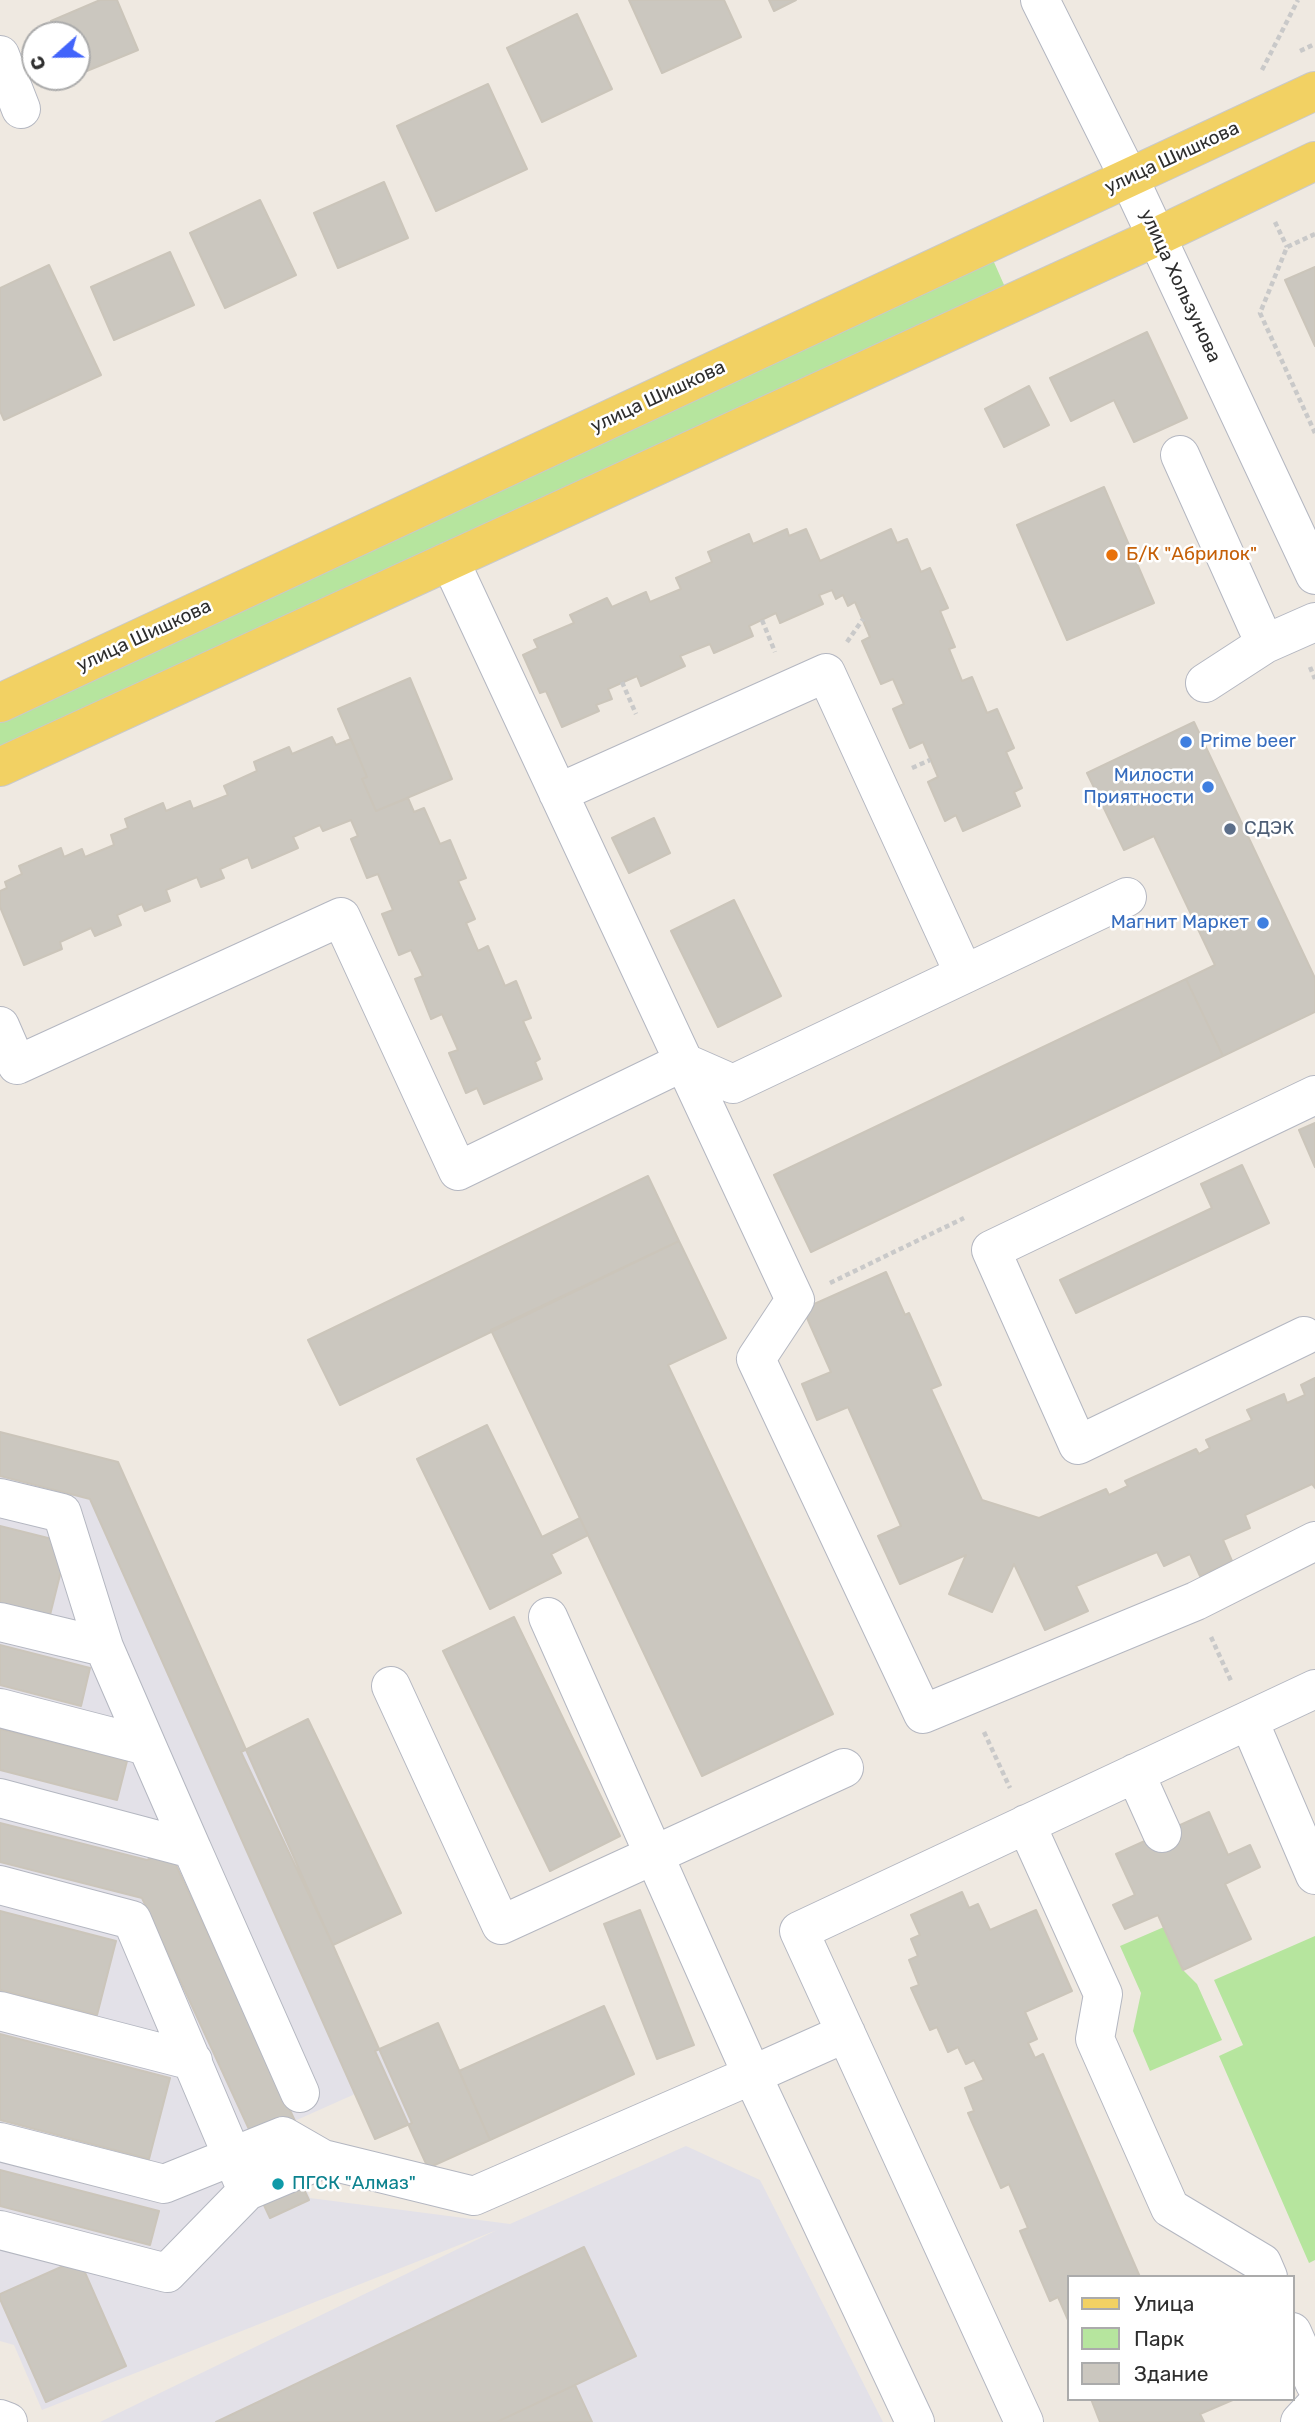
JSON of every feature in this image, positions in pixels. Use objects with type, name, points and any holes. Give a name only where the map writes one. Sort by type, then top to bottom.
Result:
[{"type":"main road","name":"улица Шишкова","points":[[0,703],[1315,91]]},
{"type":"main road","points":[[0,767],[1156,237],[1315,161]]},
{"type":"street","name":"улица Хользунова","points":[[1040,0],[1129,178],[1315,575]]},
{"type":"street","points":[[0,55],[21,108]]},
{"type":"street","points":[[1180,455],[1265,644]]},
{"type":"street","points":[[450,561],[795,1300],[756,1359],[923,1714],[968,1693],[1196,1601],[1315,1541]]},
{"type":"street","points":[[1205,683],[1265,644],[1315,622]]},
{"type":"street","points":[[558,793],[827,673],[964,974]]},
{"type":"street","points":[[0,1026],[17,1065],[341,917],[458,1171],[683,1062],[733,1084],[1127,897]]},
{"type":"street","points":[[1304,1336],[1078,1445],[991,1250],[1315,1095]]},
{"type":"street","points":[[0,1498],[62,1513],[104,1647],[299,2093]]},
{"type":"street","points":[[548,1617],[752,2075],[915,2422]]},
{"type":"street","points":[[0,1622],[104,1647]]},
{"type":"street","points":[[391,1686],[501,1925],[844,1768]]},
{"type":"street","points":[[1024,2422],[799,1931],[1315,1689]]},
{"type":"street","points":[[0,1707],[147,1746]]},
{"type":"street","points":[[1249,1721],[1315,1875]]},
{"type":"street","points":[[1135,1773],[1162,1833]]},
{"type":"street","points":[[0,1798],[192,1849]]},
{"type":"street","points":[[1026,1824],[1103,1993],[1095,2039],[1170,2208],[1262,2263],[1267,2275]]},
{"type":"street","points":[[0,1885],[132,1920],[239,2174]]},
{"type":"street","points":[[0,2011],[192,2061]]},
{"type":"street","points":[[0,2142],[164,2184],[323,2159],[474,2196],[846,2033]]},
{"type":"street","points":[[0,2230],[167,2273],[239,2174]]},
{"type":"street","points":[[1294,2337],[1315,2384]]},
{"type":"street","points":[[1300,2422],[1315,2406]]},
{"type":"street","points":[[0,2419],[8,2422]]},
{"type":"path","points":[[1231,130],[1298,0]]},
{"type":"path","points":[[1315,234],[1287,247],[1260,313],[1315,433]]},
{"type":"path","points":[[1196,1601],[1249,1721]]},
{"type":"path","points":[[968,1693],[1026,1824]]},
{"type":"shaded area","points":[[0,1432],[118,1462],[412,2123],[375,2139],[355,2094],[281,2127],[310,2198],[510,2224],[686,2146],[760,2180],[883,2422],[100,2422],[497,2230],[42,2410],[14,2345],[0,2341]]},
{"type":"green space","points":[[986,244],[1012,303],[0,767],[0,703]]},
{"type":"green space","points":[[1164,1927],[1183,1970],[1197,1984],[1222,2040],[1150,2071],[1133,2031],[1141,1993],[1120,1946]]},
{"type":"green space","points":[[1315,1936],[1315,2260],[1309,2263],[1219,2056],[1243,2045],[1214,1980]]},
{"type":"building","points":[[100,0],[117,0],[138,50],[91,69],[91,21],[51,21]]},
{"type":"building","points":[[629,0],[724,0],[741,37],[662,73]]},
{"type":"building","points":[[769,0],[796,0],[774,11]]},
{"type":"building","points":[[577,14],[612,89],[542,122],[507,48]]},
{"type":"building","points":[[488,84],[527,169],[436,211],[397,126]]},
{"type":"building","points":[[384,182],[408,238],[338,268],[314,213]]},
{"type":"building","points":[[260,200],[296,275],[225,308],[190,233]]},
{"type":"building","points":[[170,252],[194,305],[114,340],[91,287]]},
{"type":"building","points":[[49,265],[101,375],[4,420],[0,411],[0,288]]},
{"type":"building","points":[[1315,267],[1315,346],[1285,280]]},
{"type":"building","points":[[1147,332],[1187,418],[1134,442],[1114,400],[1071,421],[1050,378]]},
{"type":"building","points":[[1029,386],[1049,425],[1004,447],[985,409]]},
{"type":"building","points":[[1104,487],[1154,603],[1067,640],[1017,525]]},
{"type":"building","points":[[787,529],[789,536],[806,529],[820,561],[891,529],[897,543],[907,539],[921,572],[930,568],[948,608],[940,611],[955,647],[949,649],[962,681],[972,677],[987,713],[997,709],[1014,748],[1006,752],[1022,788],[1014,792],[1020,806],[963,831],[956,815],[945,821],[928,782],[938,777],[923,742],[910,748],[893,709],[904,704],[893,679],[881,684],[862,641],[870,637],[855,602],[848,606],[843,595],[836,599],[832,590],[819,595],[823,604],[780,623],[776,613],[749,626],[753,636],[714,653],[710,644],[680,656],[685,666],[641,686],[637,676],[608,689],[612,699],[596,705],[599,711],[562,727],[546,691],[540,693],[523,655],[538,648],[534,640],[574,623],[570,615],[607,598],[612,607],[646,592],[650,602],[681,589],[676,578],[712,562],[708,552],[749,534],[753,544]]},
{"type":"building","points":[[410,678],[452,779],[376,811],[362,779],[367,777],[338,709]]},
{"type":"building","points":[[1194,722],[1315,978],[1315,1012],[1223,1056],[1186,979],[1215,965],[1154,836],[1124,850],[1087,773]]},
{"type":"building","points":[[332,737],[336,745],[351,739],[367,777],[362,779],[376,811],[408,798],[414,812],[424,808],[440,844],[450,840],[466,878],[458,881],[475,919],[466,923],[478,951],[488,946],[505,986],[516,981],[531,1018],[523,1021],[540,1059],[535,1062],[542,1079],[484,1104],[477,1088],[466,1093],[449,1053],[458,1050],[442,1014],[431,1019],[415,979],[423,976],[411,950],[399,955],[382,914],[393,910],[378,874],[367,878],[351,839],[358,836],[351,820],[323,831],[320,825],[293,837],[298,848],[252,868],[248,857],[220,869],[224,878],[201,887],[197,877],[166,890],[170,901],[145,911],[142,904],[117,915],[121,925],[95,936],[91,928],[60,942],[62,949],[24,965],[0,907],[0,891],[7,888],[5,882],[22,874],[19,866],[61,848],[64,857],[82,849],[85,857],[114,845],[111,835],[128,828],[125,819],[163,803],[166,811],[190,801],[193,809],[228,795],[224,786],[257,771],[254,762],[289,747],[292,754]]},
{"type":"building","points":[[654,818],[670,853],[629,873],[612,838]]},
{"type":"building","points":[[734,900],[781,996],[718,1027],[671,931]]},
{"type":"building","points":[[1186,979],[1223,1056],[811,1252],[774,1175]]},
{"type":"building","points":[[1315,1123],[1315,1167],[1299,1130]]},
{"type":"building","points":[[1242,1165],[1269,1223],[1076,1313],[1060,1280],[1212,1208],[1201,1184]]},
{"type":"building","points":[[648,1176],[679,1241],[340,1405],[308,1340]]},
{"type":"building","points":[[679,1241],[726,1338],[668,1365],[833,1714],[702,1776],[491,1330]]},
{"type":"building","points":[[886,1272],[905,1315],[909,1313],[941,1385],[931,1389],[982,1500],[1039,1518],[1106,1489],[1109,1495],[1128,1486],[1125,1481],[1196,1449],[1199,1454],[1210,1448],[1206,1440],[1252,1420],[1247,1410],[1284,1394],[1287,1403],[1305,1395],[1301,1385],[1315,1378],[1315,1488],[1312,1484],[1245,1515],[1250,1528],[1223,1540],[1232,1561],[1200,1576],[1190,1554],[1164,1566],[1157,1552],[1076,1586],[1088,1611],[1045,1630],[1014,1564],[992,1612],[949,1594],[966,1555],[900,1584],[878,1536],[901,1526],[848,1407],[817,1420],[802,1384],[831,1372],[803,1309]]},
{"type":"building","points":[[487,1425],[542,1537],[580,1518],[588,1535],[551,1554],[561,1573],[490,1609],[417,1459]]},
{"type":"building","points":[[0,1432],[118,1462],[412,2123],[375,2139],[90,1499],[0,1476]]},
{"type":"building","points":[[0,1526],[68,1543],[48,1623],[0,1611]]},
{"type":"building","points":[[514,1617],[620,1836],[550,1871],[443,1651]]},
{"type":"building","points":[[0,1645],[90,1668],[81,1706],[0,1685]]},
{"type":"building","points":[[308,1719],[401,1913],[333,1945],[241,1752]]},
{"type":"building","points":[[0,1729],[127,1761],[117,1800],[0,1770]]},
{"type":"building","points":[[1209,1812],[1228,1855],[1250,1845],[1260,1867],[1225,1884],[1251,1939],[1183,1970],[1158,1915],[1125,1929],[1113,1905],[1135,1895],[1116,1854]]},
{"type":"building","points":[[0,1823],[147,1860],[169,1850],[295,2121],[254,2140],[142,1898],[0,1862]]},
{"type":"building","points":[[962,1892],[969,1908],[978,1904],[990,1930],[1036,1910],[1072,1991],[1025,2012],[1037,2039],[1028,2043],[1035,2058],[1043,2054],[1139,2275],[1066,2275],[1066,2315],[1058,2297],[1050,2301],[1020,2231],[1028,2228],[1009,2184],[1001,2188],[968,2113],[974,2111],[965,2088],[984,2080],[974,2060],[966,2064],[958,2047],[948,2052],[937,2027],[930,2030],[911,1988],[919,1985],[909,1960],[918,1956],[911,1939],[920,1935],[911,1915]]},
{"type":"building","points":[[640,1910],[694,2045],[657,2059],[604,1924]]},
{"type":"building","points":[[0,1911],[116,1941],[97,2015],[0,1990]]},
{"type":"building","points":[[604,2006],[634,2074],[490,2140],[459,2071]]},
{"type":"building","points":[[438,2023],[490,2140],[428,2168],[375,2051]]},
{"type":"building","points":[[0,2034],[170,2078],[149,2159],[0,2120]]},
{"type":"building","name":"ПГСК \"Алмаз\"","points":[[286,2151],[309,2200],[270,2218],[247,2169]]},
{"type":"building","points":[[0,2170],[159,2211],[150,2245],[0,2206]]},
{"type":"building","points":[[584,2247],[636,2356],[497,2422],[216,2422]]},
{"type":"building","points":[[79,2259],[126,2366],[46,2402],[0,2294]]},
{"type":"building","points":[[575,2385],[592,2422],[497,2422]]},
{"type":"building","points":[[1092,2401],[1230,2401],[1200,2414],[1204,2422],[1100,2422]]},
{"type":"place","name":"Б/К \"Абрилок\"","points":[[1112,555]]},
{"type":"place","name":"Prime beer","points":[[1186,742]]},
{"type":"place","name":"Милости Приятности","points":[[1208,787]]},
{"type":"place","name":"СДЭК","points":[[1230,829]]},
{"type":"place","name":"Магнит Маркет","points":[[1263,923]]},
{"type":"place","name":"ПГСК \"Алмаз\"","points":[[278,2184]]}]
